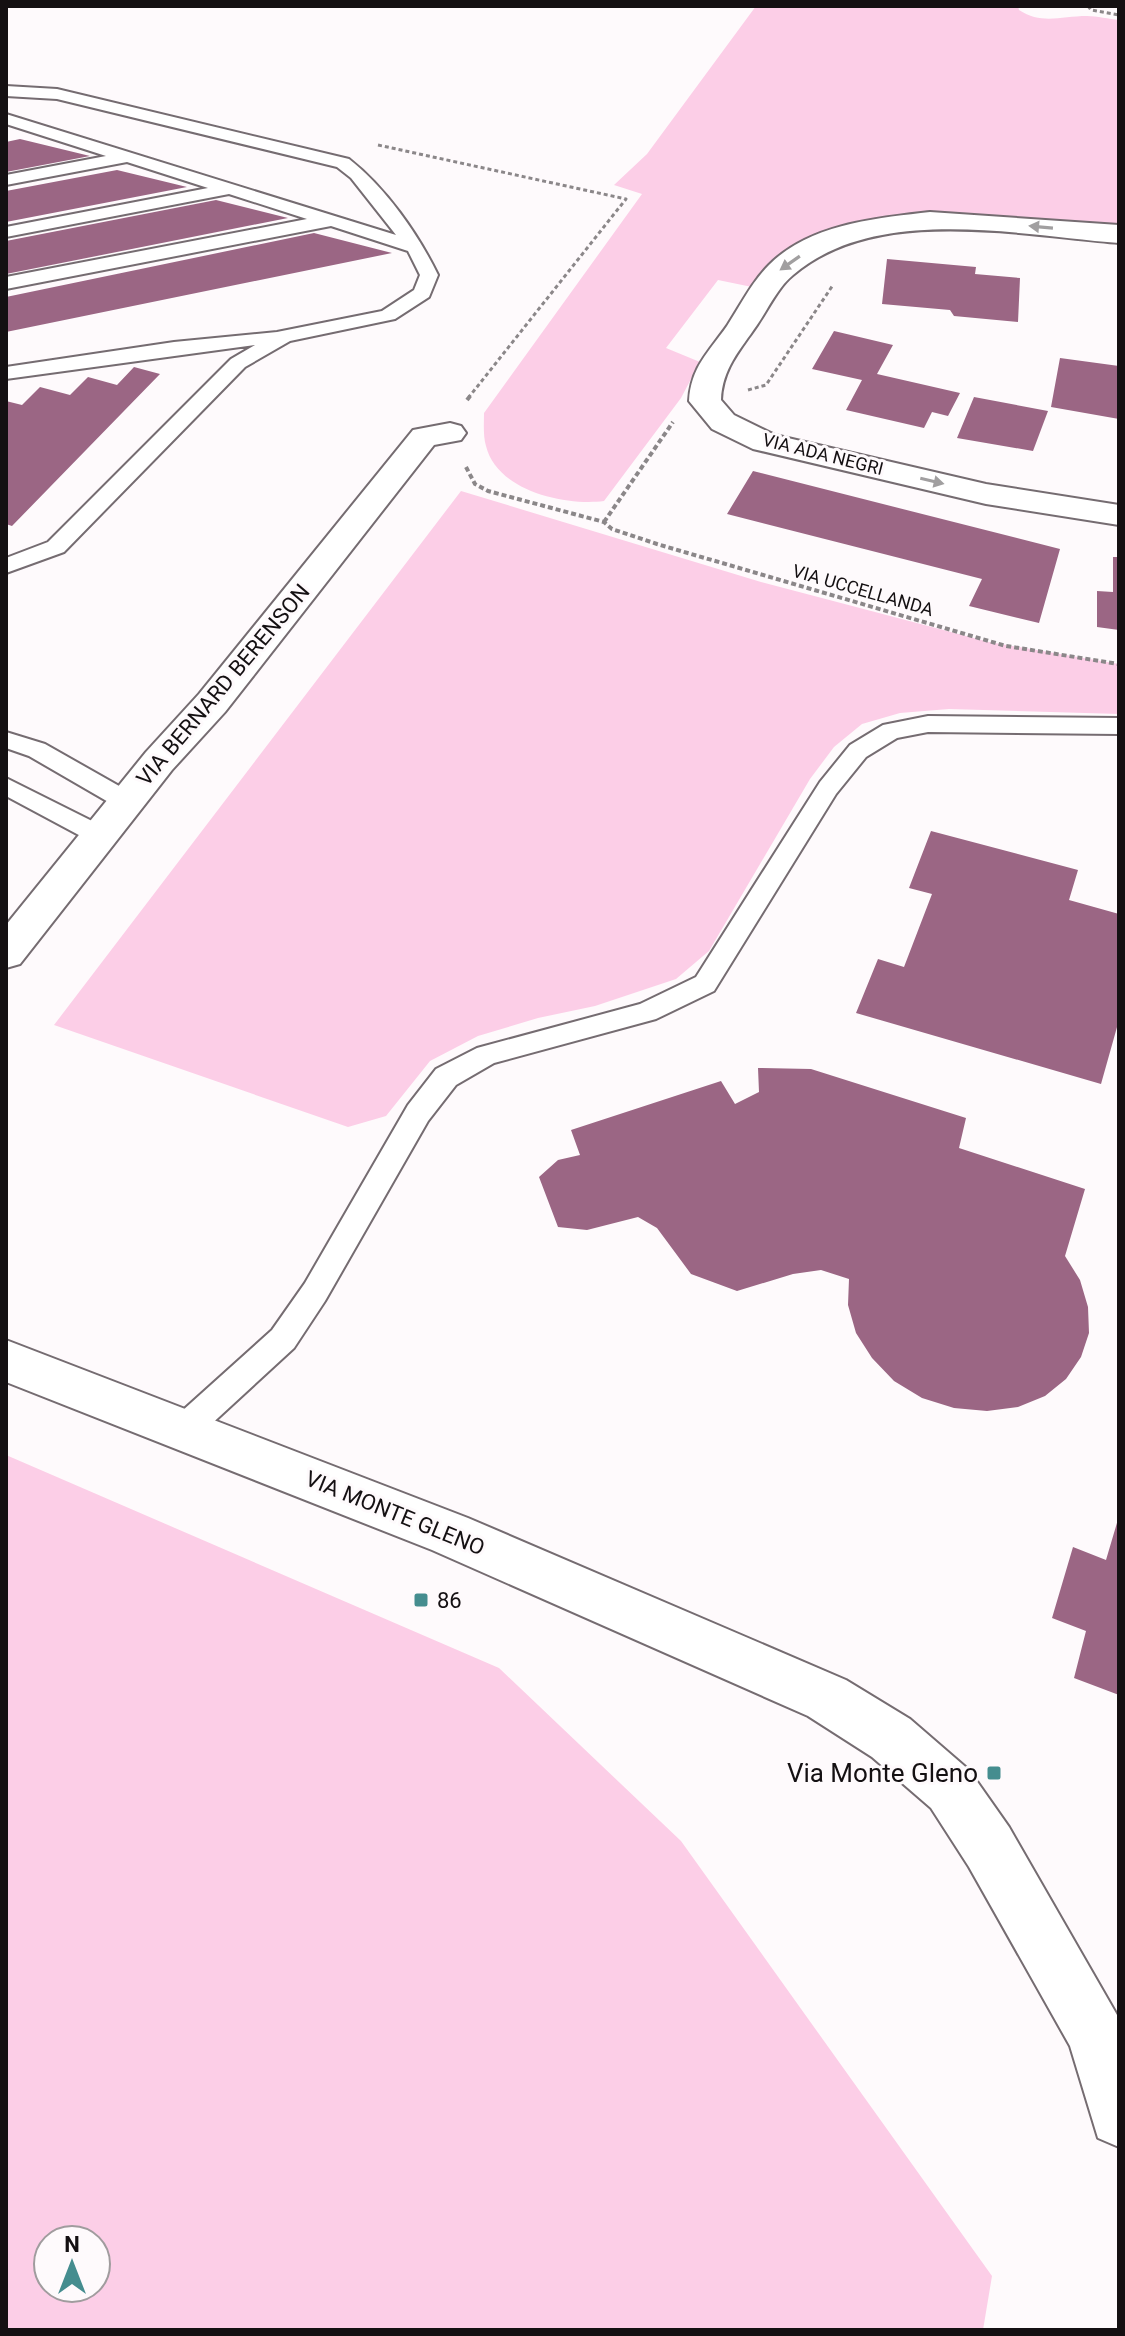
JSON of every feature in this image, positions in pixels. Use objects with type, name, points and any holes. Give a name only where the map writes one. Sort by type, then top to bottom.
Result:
[{"type":"street","points":[[705,401],[706,378],[779,271],[809,249],[830,240],[877,226],[930,220],[1119,234]]},
{"type":"street","name":"VIA ADA NEGRI","points":[[705,401],[723,422],[764,442],[986,494],[1119,515]]},
{"type":"street","name":"VIA BERNARD BERENSON","points":[[6,953],[126,801],[212,703],[424,437],[450,433]]},
{"type":"street","name":"VIA MONTE GLENO","points":[[6,1361],[450,1534],[827,1698],[891,1738],[950,1789],[997,1860],[1096,2036],[1119,2117]]},
{"type":"lane","points":[[6,91],[57,94],[343,163],[357,174],[415,247],[429,275],[422,293],[388,315],[284,336],[174,348],[6,373]]},
{"type":"lane","points":[[6,119],[415,247]]},
{"type":"lane","points":[[6,132],[32,128]]},
{"type":"lane","points":[[6,180],[128,157]]},
{"type":"lane","points":[[6,232],[229,189]]},
{"type":"lane","points":[[6,283],[292,226],[337,222]]},
{"type":"lane","points":[[6,566],[56,547],[238,363],[284,336]]},
{"type":"lane","points":[[183,1430],[283,1339],[315,1292],[418,1113],[446,1077],[486,1055],[647,1012],[705,984],[828,788],[858,751],[891,731],[928,724],[1119,726]]},
{"type":"lane","points":[[6,740],[37,750],[126,801]]},
{"type":"lane","points":[[6,786],[99,835]]},
{"type":"path","points":[[1088,6],[1091,10],[1119,15]]},
{"type":"path","points":[[705,401],[766,385],[837,279]]},
{"type":"path","name":"VIA UCCELLANDA","points":[[705,401],[684,407],[604,522],[612,529],[1006,646],[1119,664]]},
{"type":"shaded area","points":[[756,6],[1018,6],[1027,15],[1036,17],[1087,16],[1119,20],[1119,228],[954,212],[891,217],[826,232],[773,259],[752,287],[718,280],[666,348],[700,362],[681,398],[604,501],[571,501],[534,492],[504,474],[493,461],[485,442],[484,413],[642,194],[614,185],[647,154]]},
{"type":"shaded area","points":[[461,491],[761,582],[989,642],[1119,664],[1119,714],[949,709],[900,713],[862,724],[834,747],[810,779],[709,951],[676,979],[595,1006],[538,1018],[478,1036],[430,1061],[386,1116],[348,1127],[54,1025]]},
{"type":"shaded area","points":[[6,1455],[499,1668],[681,1841],[992,2276],[983,2330],[6,2330]]},
{"type":"building","points":[[20,139],[90,156],[6,172],[6,142]]},
{"type":"building","points":[[117,170],[187,187],[6,222],[6,191]]},
{"type":"building","points":[[216,200],[288,218],[6,274],[6,241]]},
{"type":"building","points":[[314,233],[392,253],[6,332],[6,297]]},
{"type":"building","points":[[887,259],[976,267],[975,274],[1020,278],[1018,322],[954,316],[950,310],[882,304]]},
{"type":"building","points":[[834,331],[893,345],[877,374],[960,393],[948,416],[932,412],[924,428],[846,410],[862,380],[812,369]]},
{"type":"building","points":[[1060,358],[1119,366],[1119,419],[1051,407]]},
{"type":"building","points":[[134,367],[160,374],[12,526],[6,524],[6,401],[22,405],[40,387],[70,395],[88,377],[117,385]]},
{"type":"building","points":[[974,397],[1048,411],[1033,451],[957,438]]},
{"type":"building","points":[[753,471],[1060,549],[1039,623],[969,606],[982,579],[727,514]]},
{"type":"building","points":[[1113,557],[1119,557],[1119,630],[1097,627],[1097,591],[1113,592]]},
{"type":"building","points":[[931,831],[1078,870],[1069,900],[1119,914],[1119,1020],[1101,1084],[856,1013],[878,959],[904,967],[932,894],[909,888]]},
{"type":"building","points":[[758,1068],[811,1069],[966,1118],[959,1148],[1085,1189],[1065,1256],[1080,1280],[1088,1307],[1089,1333],[1081,1357],[1066,1379],[1045,1396],[1018,1407],[987,1411],[954,1408],[922,1398],[894,1381],[872,1358],[856,1333],[848,1305],[849,1279],[821,1270],[793,1274],[737,1291],[691,1274],[657,1228],[638,1217],[587,1230],[558,1227],[539,1177],[558,1160],[580,1155],[571,1130],[721,1081],[735,1104],[759,1092]]},
{"type":"building","points":[[1119,1516],[1119,1695],[1074,1678],[1086,1631],[1052,1618],[1073,1547],[1106,1560]]},
{"type":"place","name":"86","points":[[421,1600]]},
{"type":"place","name":"Via Monte Gleno","points":[[994,1773]]}]
